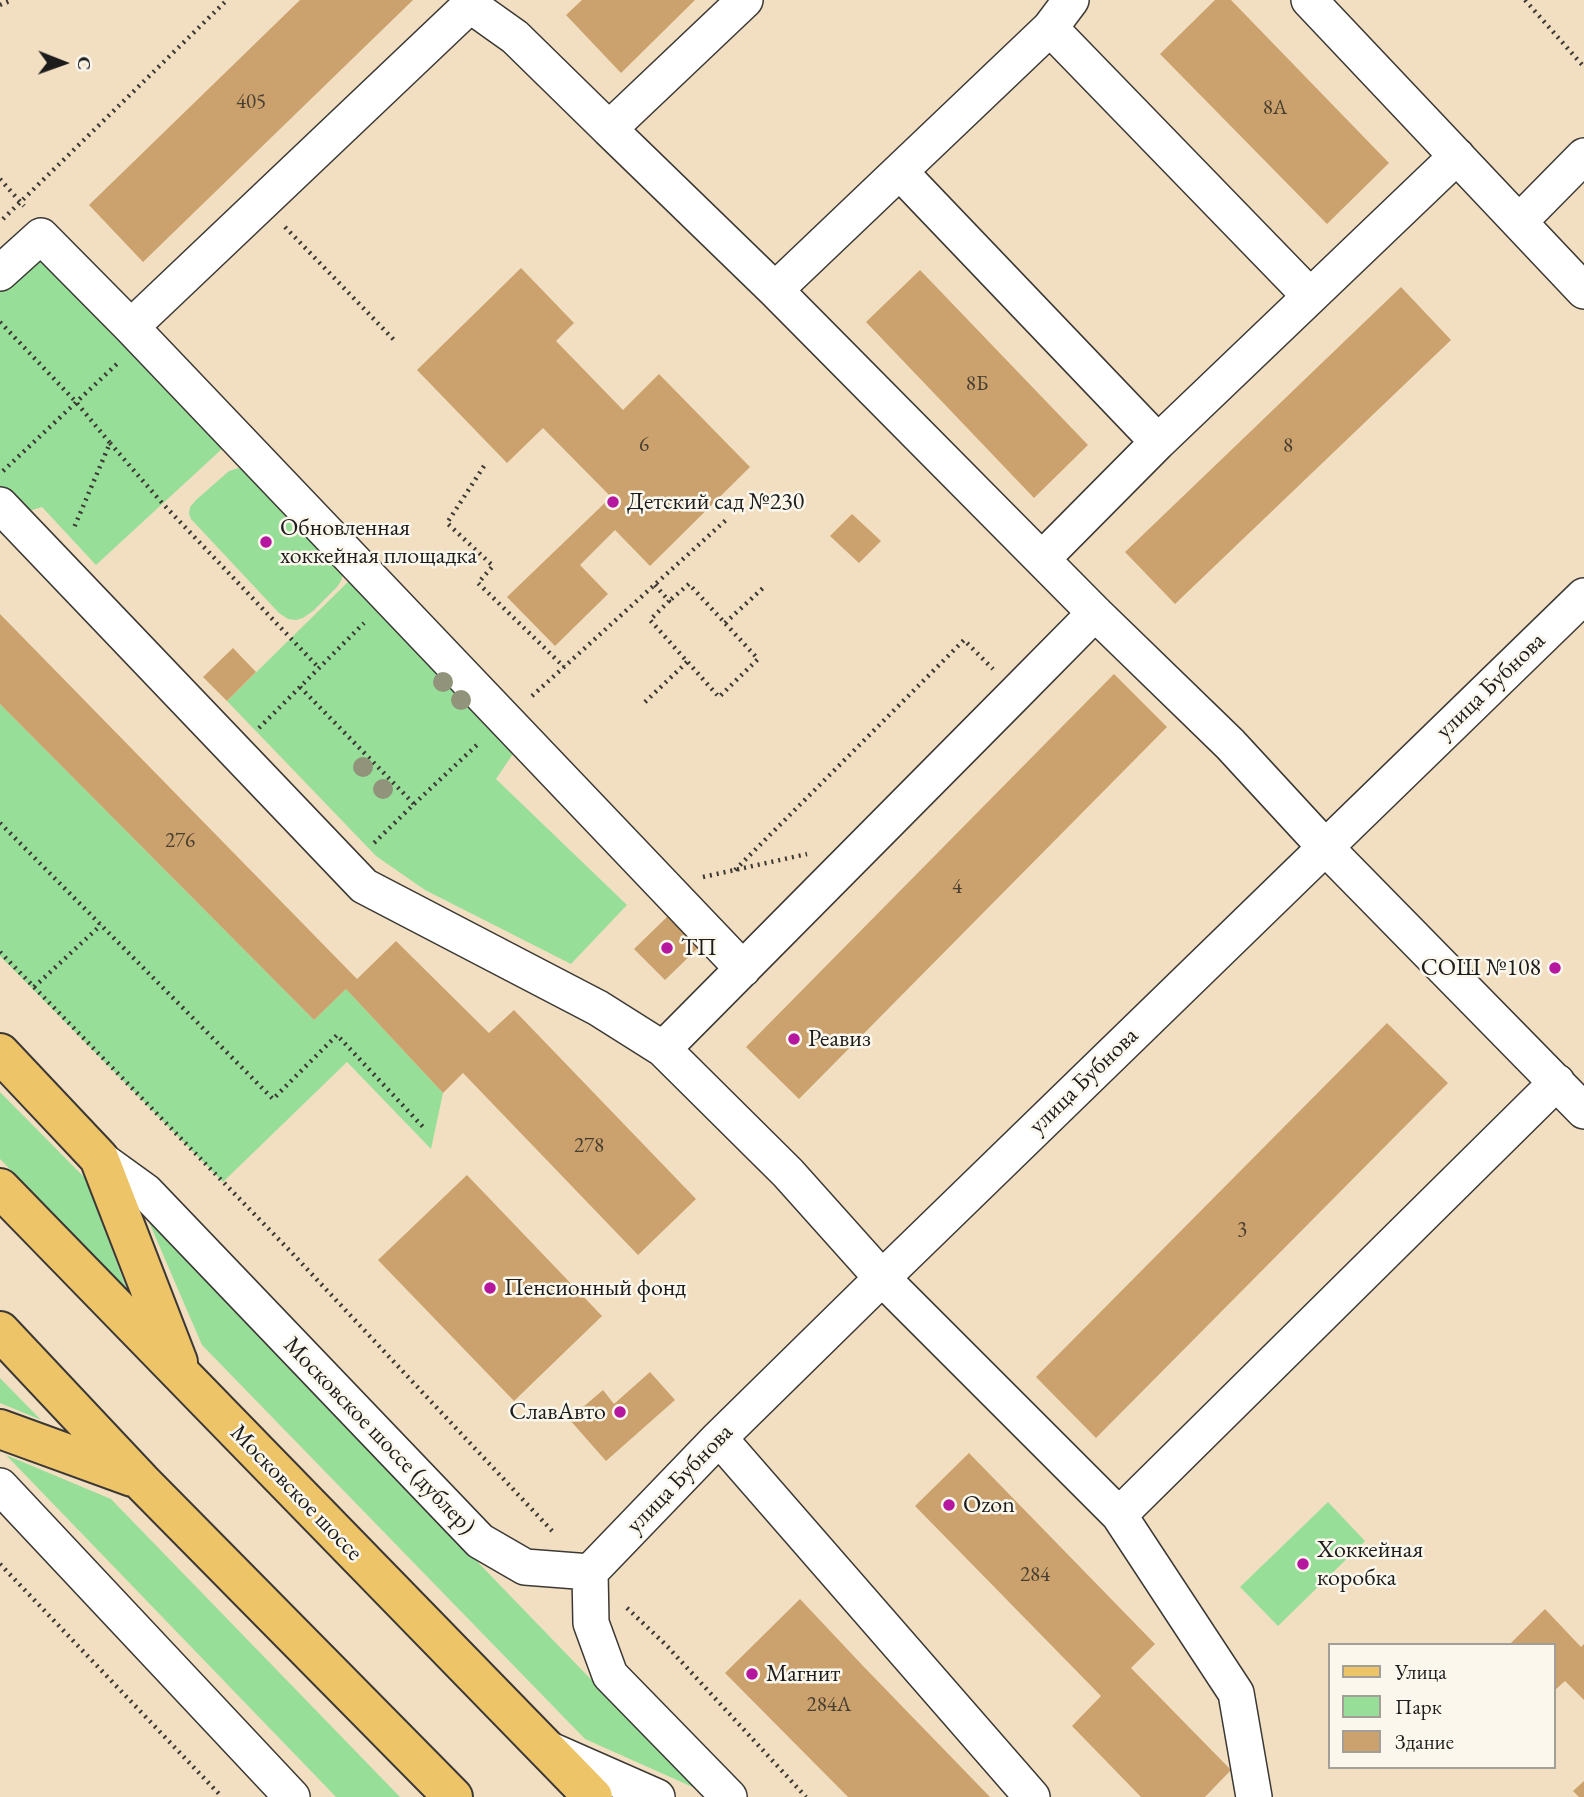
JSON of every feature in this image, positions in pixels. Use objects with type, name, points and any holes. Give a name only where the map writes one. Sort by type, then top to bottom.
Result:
[{"type":"main road","name":"Московское шоссе (дублер)","points":[[0,1053],[99,1158]]},
{"type":"main road","points":[[99,1158],[184,1377]]},
{"type":"main road","name":"Московское шоссе","points":[[0,1188],[593,1797]]},
{"type":"main road","points":[[0,1331],[141,1480],[453,1797]]},
{"type":"main road","points":[[0,1429],[141,1480]]},
{"type":"street","points":[[609,129],[745,0]]},
{"type":"street","points":[[775,290],[1050,28],[1071,0]]},
{"type":"street","points":[[1309,0],[1584,290]]},
{"type":"street","points":[[127,342],[261,203],[470,5],[515,37],[775,290],[1095,613],[1230,744],[1325,847],[1584,1111]]},
{"type":"street","points":[[1050,28],[1310,296]]},
{"type":"street","points":[[1042,559],[1158,442],[1457,156]]},
{"type":"street","points":[[1519,222],[1584,156]]},
{"type":"street","points":[[900,172],[1158,442]]},
{"type":"street","points":[[0,273],[41,236],[127,342],[517,709],[743,969]]},
{"type":"street","points":[[0,505],[364,887],[598,1008],[663,1049],[788,1173],[882,1278],[1119,1515],[1236,1693],[1254,1797]]},
{"type":"street","name":"улица Бубнова","points":[[590,1572],[719,1438],[1584,596]]},
{"type":"street","points":[[663,1049],[1095,613]]},
{"type":"street","points":[[1119,1515],[1557,1082]]},
{"type":"street","name":"Московское шоссе (дублер)","points":[[99,1158],[146,1192],[480,1541],[525,1567],[590,1572]]},
{"type":"street","points":[[719,1438],[1032,1797]]},
{"type":"street","points":[[0,1486],[292,1797]]},
{"type":"street","points":[[590,1572],[592,1623],[610,1675],[729,1797]]},
{"type":"street","points":[[545,1747],[657,1797]]},
{"type":"path","points":[[0,5],[12,0]]},
{"type":"path","points":[[0,222],[227,0]]},
{"type":"path","points":[[1525,0],[1584,67]]},
{"type":"path","points":[[0,178],[27,210]]},
{"type":"path","points":[[261,203],[396,342]]},
{"type":"path","points":[[0,322],[76,402],[163,504],[319,668]]},
{"type":"path","points":[[0,474],[76,402],[127,342]]},
{"type":"path","points":[[70,537],[110,443]]},
{"type":"path","points":[[485,466],[447,523],[493,566],[478,583],[564,667]]},
{"type":"path","points":[[368,848],[726,520]]},
{"type":"path","points":[[689,583],[725,623],[758,659],[719,697],[650,620],[689,583]]},
{"type":"path","points":[[654,585],[669,601]]},
{"type":"path","points":[[725,623],[763,588]]},
{"type":"path","points":[[256,731],[372,614]]},
{"type":"path","points":[[734,870],[964,640],[1017,692]]},
{"type":"path","points":[[645,702],[687,662]]},
{"type":"path","points":[[300,687],[414,804]]},
{"type":"path","points":[[0,823],[273,1099],[337,1035],[424,1128]]},
{"type":"path","points":[[699,878],[809,853]]},
{"type":"path","points":[[34,987],[101,925]]},
{"type":"path","points":[[0,952],[310,1272],[590,1572],[666,1645],[806,1797]]},
{"type":"path","points":[[0,1563],[222,1797]]},
{"type":"green space","points":[[44,252],[223,448],[96,565],[42,507],[19,514],[0,494],[0,292]]},
{"type":"green space","name":"Обновленная хоккейная площадка","points":[[246,469],[343,573],[337,587],[303,618],[288,619],[279,613],[191,519],[190,507],[196,500],[229,471]]},
{"type":"green space","points":[[353,577],[519,745],[496,779],[627,905],[571,964],[425,890],[376,856],[227,701]]},
{"type":"green space","points":[[0,704],[314,1020],[346,989],[443,1093],[431,1149],[347,1062],[223,1182],[0,956]]},
{"type":"green space","points":[[0,1092],[85,1178],[127,1290],[0,1159]]},
{"type":"green space","points":[[149,1222],[697,1789],[585,1739],[202,1345]]},
{"type":"green space","points":[[0,1378],[41,1420],[0,1403]]},
{"type":"green space","points":[[6,1455],[111,1499],[400,1797],[336,1797]]},
{"type":"green space","name":"Хоккейная коробка","points":[[1328,1502],[1365,1541],[1278,1626],[1240,1587]]},
{"type":"building","points":[[300,0],[413,0],[143,262],[89,205]]},
{"type":"building","points":[[582,0],[695,0],[621,73],[566,15]]},
{"type":"building","points":[[1215,0],[1231,0],[1389,163],[1327,224],[1160,54]]},
{"type":"building","points":[[521,268],[574,323],[556,341],[623,410],[659,374],[750,467],[650,566],[615,530],[580,565],[608,594],[555,646],[507,597],[611,497],[543,428],[507,463],[417,370]]},
{"type":"building","points":[[920,270],[1088,445],[1034,498],[866,322]]},
{"type":"building","points":[[1401,287],[1451,340],[1175,604],[1125,552]]},
{"type":"building","points":[[852,514],[881,541],[859,563],[830,536]]},
{"type":"building","points":[[0,614],[357,979],[396,941],[489,1033],[514,1010],[696,1199],[638,1255],[463,1073],[443,1093],[346,989],[314,1020],[0,704]]},
{"type":"building","points":[[233,648],[256,672],[227,701],[203,677]]},
{"type":"building","points":[[1114,674],[1167,727],[799,1099],[746,1047]]},
{"type":"building","name":"ТП","points":[[669,915],[699,947],[665,980],[634,949]]},
{"type":"building","points":[[1387,1023],[1448,1083],[1096,1438],[1036,1377]]},
{"type":"building","name":"Пенсионный фонд","points":[[467,1175],[602,1316],[514,1401],[378,1260]]},
{"type":"building","name":"СлавАвто","points":[[650,1372],[675,1400],[606,1461],[569,1419],[603,1390],[614,1404]]},
{"type":"building","points":[[969,1453],[1155,1644],[1131,1668],[1231,1770],[1205,1797],[1141,1797],[1072,1726],[1101,1696],[915,1506]]},
{"type":"building","points":[[800,1599],[990,1797],[848,1797],[725,1673]]},
{"type":"building","points":[[1545,1609],[1581,1647],[1584,1644],[1584,1700],[1565,1681],[1556,1689],[1556,1643],[1511,1643]]},
{"type":"building","points":[[1584,1781],[1584,1797],[1579,1797],[1573,1791]]},
{"type":"place","name":"Детский сад №230","points":[[613,502]]},
{"type":"place","name":"Обновленная хоккейная площадка","points":[[266,542]]},
{"type":"place","name":"ТП","points":[[667,948]]},
{"type":"place","name":"СОШ №108","points":[[1555,968]]},
{"type":"place","name":"Реавиз","points":[[794,1039]]},
{"type":"place","name":"Пенсионный фонд","points":[[490,1288]]},
{"type":"place","name":"СлавАвто","points":[[620,1412]]},
{"type":"place","name":"Ozon","points":[[949,1505]]},
{"type":"place","name":"Хоккейная коробка","points":[[1303,1564]]},
{"type":"place","name":"Магнит","points":[[752,1674]]}]
